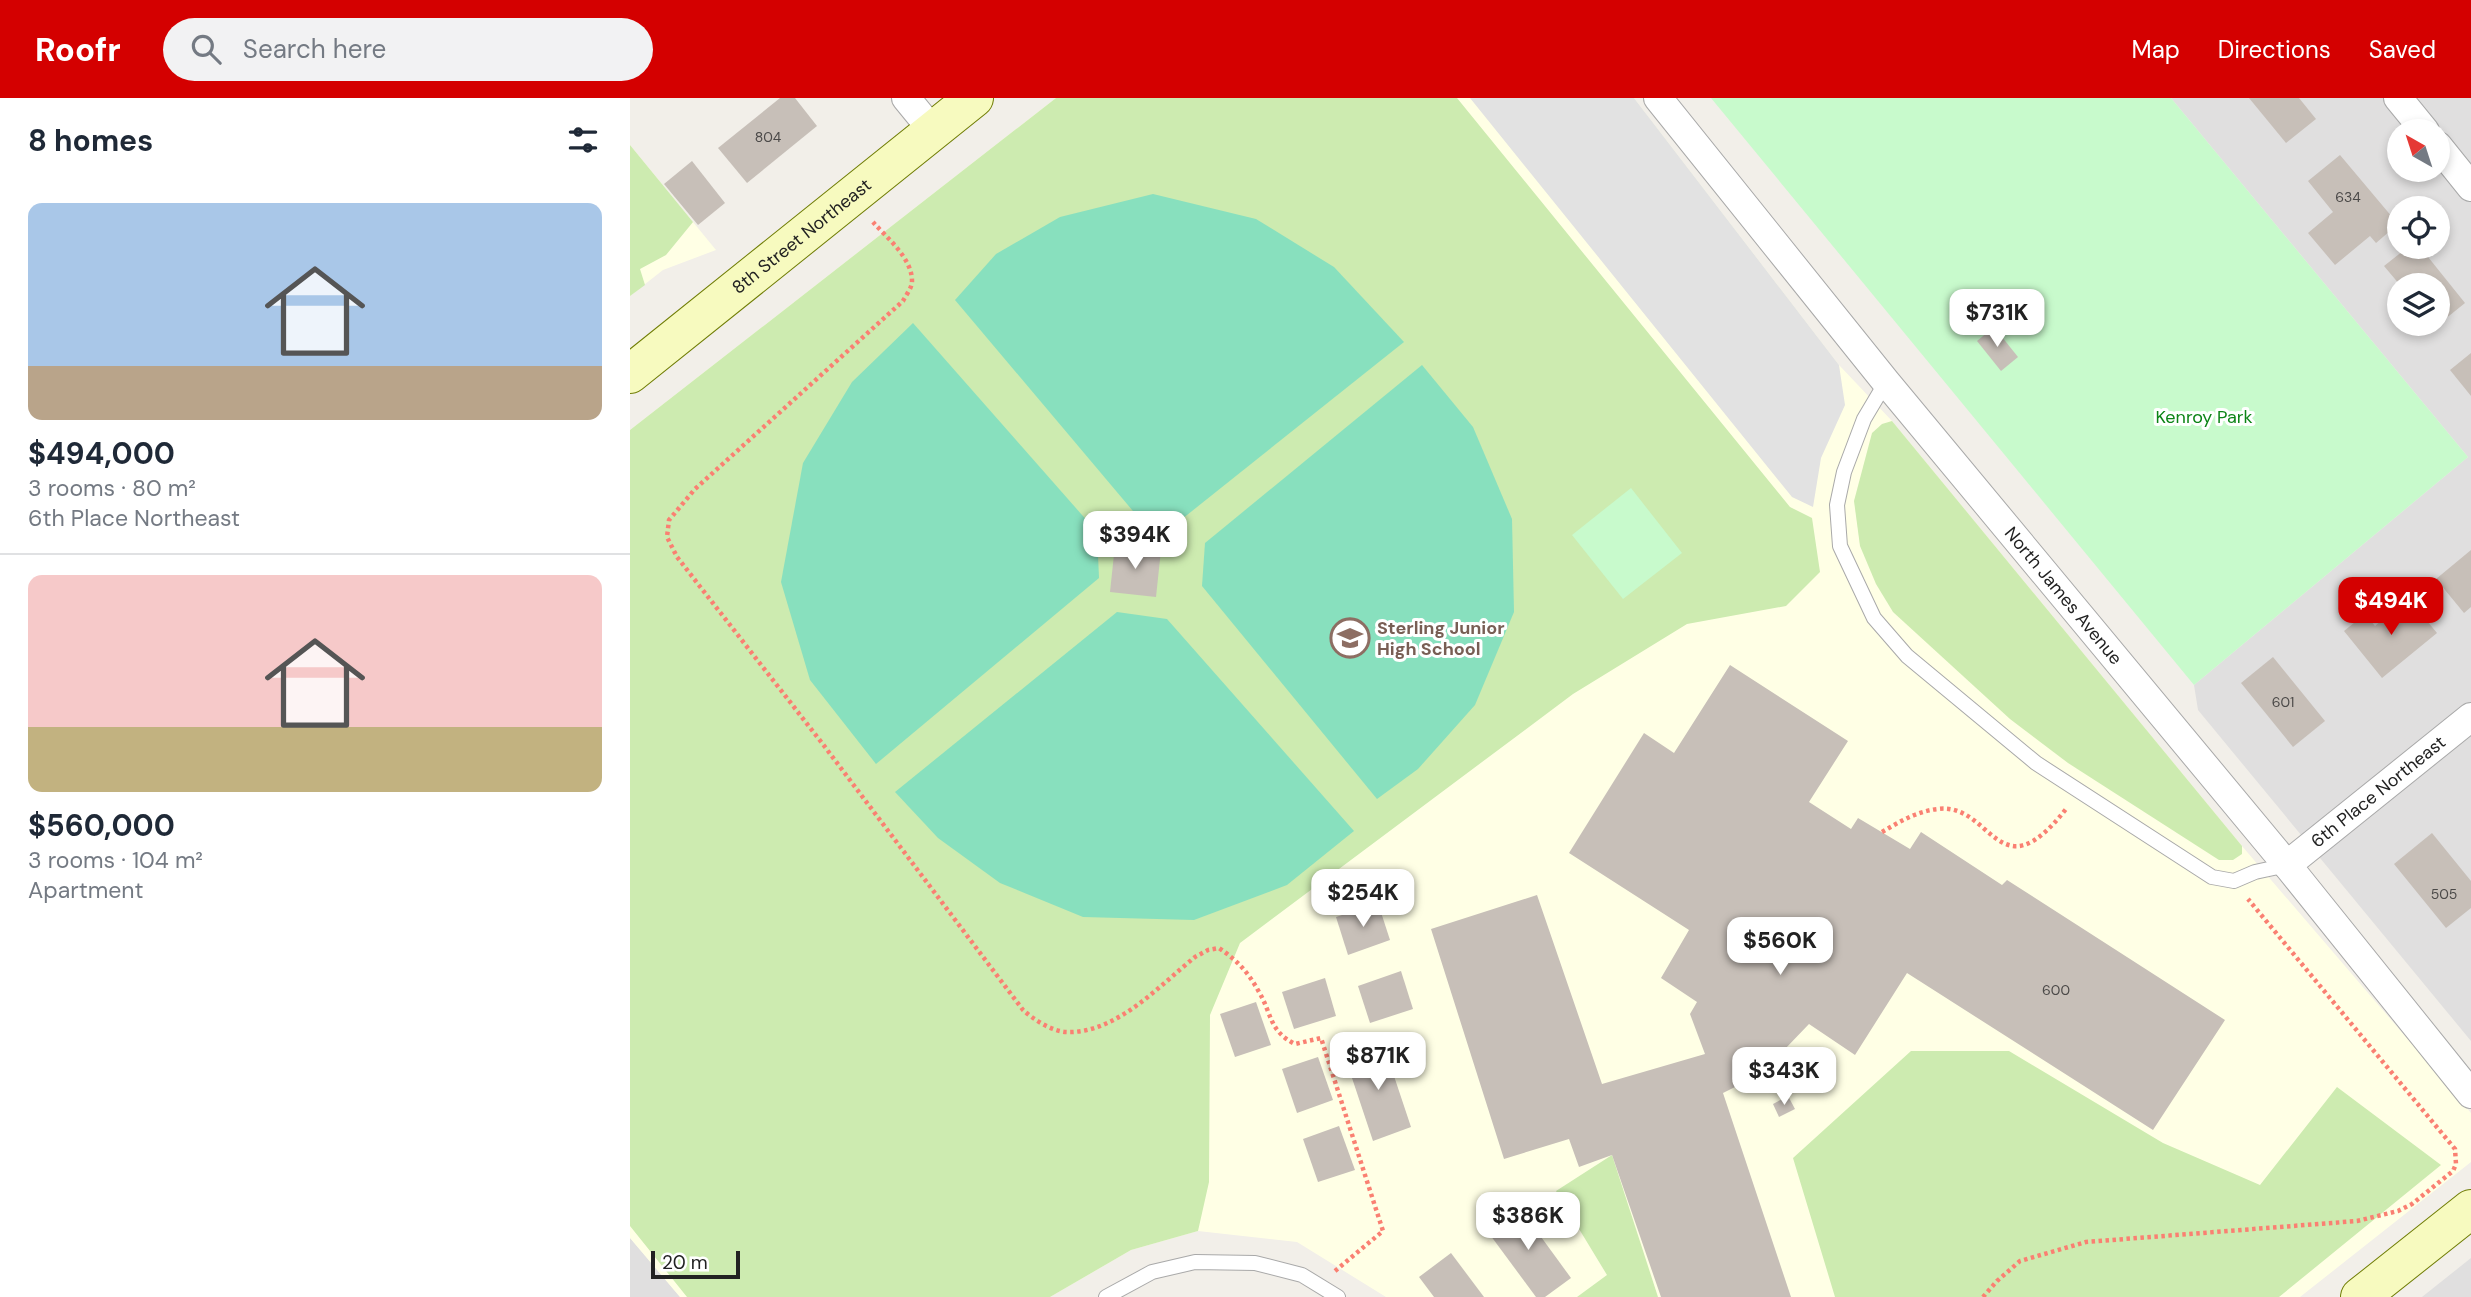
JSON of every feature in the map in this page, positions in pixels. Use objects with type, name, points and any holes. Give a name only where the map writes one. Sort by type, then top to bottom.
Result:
[{"type":"street","points":[[906,98],[933,131]]},
{"type":"street","name":"8th Street Northeast","points":[[630,374],[974,98]]},
{"type":"street","name":"North James Avenue","points":[[1658,98],[1886,382],[2287,865],[2471,1094]]},
{"type":"street","points":[[2398,98],[2416,119]]},
{"type":"street","points":[[2450,161],[2471,187]]},
{"type":"street","name":"6th Place Northeast","points":[[2287,865],[2471,717]]},
{"type":"street","points":[[2360,1297],[2471,1209]]},
{"type":"lane","points":[[1886,382],[1864,419],[1844,472],[1837,505],[1840,546],[1874,618],[1907,656],[2036,763],[2212,877],[2234,881],[2255,872],[2287,865]]},
{"type":"lane","points":[[1106,1297],[1152,1272],[1195,1262],[1255,1263],[1302,1275],[1338,1297]]},
{"type":"path","points":[[870,219],[909,267],[912,284],[903,301],[695,489],[668,520],[667,537],[677,557],[740,641],[822,743],[1023,1010],[1034,1020],[1064,1032],[1093,1028],[1121,1016],[1195,957],[1219,948],[1237,960],[1249,976],[1261,995],[1271,1021],[1283,1038],[1295,1044],[1321,1038],[1383,1231],[1319,1285]]},
{"type":"path","points":[[1882,832],[1910,816],[1939,808],[1962,813],[2000,842],[2017,846],[2033,842],[2042,836],[2066,809]]},
{"type":"path","points":[[1983,1297],[2020,1261],[2086,1242],[2357,1220],[2398,1211],[2412,1204],[2454,1171],[2455,1149],[2248,899]]},
{"type":"shaded area","name":"Sterling Junior High School","points":[[1056,98],[1634,98],[1839,365],[1892,421],[2242,846],[2471,1113],[2471,1162],[2300,1297],[1386,1297],[1297,1242],[1198,1231],[1131,1250],[1050,1297],[680,1297],[630,1238],[630,430]]},
{"type":"shaded area","points":[[1470,98],[1634,98],[1839,365],[1845,405],[1821,458],[1813,507],[1792,497]]},
{"type":"shaded area","points":[[2171,98],[2471,98],[2471,1041],[2198,710],[2194,685],[2468,457]]},
{"type":"shaded area","points":[[630,145],[716,250],[663,270],[630,296]]},
{"type":"shaded area","points":[[630,1238],[680,1297],[630,1297]]},
{"type":"shaded area","points":[[2471,1258],[2471,1297],[2422,1297]]},
{"type":"green space","points":[[1056,98],[1457,98],[1790,507],[1812,518],[1820,572],[1786,606],[1687,624],[1573,694],[1240,943],[1210,1015],[1209,1182],[1198,1231],[1131,1250],[1050,1297],[687,1297],[630,1226],[630,430]]},
{"type":"green space","name":"Kenroy Park","points":[[1711,98],[2171,98],[2468,457],[2194,685]]},
{"type":"green space","points":[[630,145],[693,222],[666,255],[640,269],[645,285],[630,296]]},
{"type":"green space","points":[[1153,194],[1256,219],[1334,267],[1404,342],[1177,523],[1138,517],[955,300],[996,254],[1060,217]]},
{"type":"green space","points":[[913,323],[1097,532],[1099,578],[876,764],[810,680],[781,582],[803,463],[852,382]]},
{"type":"green space","points":[[1422,365],[1473,427],[1512,519],[1514,612],[1475,705],[1418,769],[1377,799],[1202,586],[1205,543]]},
{"type":"green space","points":[[1892,421],[2242,846],[2242,854],[2233,860],[2219,860],[2068,763],[2010,719],[1893,612],[1876,584],[1860,546],[1854,501],[1872,433],[1882,424]]},
{"type":"green space","points":[[1631,488],[1682,553],[1623,599],[1572,535]]},
{"type":"green space","points":[[1117,612],[1167,619],[1354,831],[1287,885],[1194,920],[1083,917],[1000,883],[938,838],[895,792]]},
{"type":"green space","points":[[1911,1051],[2009,1051],[2163,1143],[2260,1185],[2337,1087],[2441,1165],[2279,1297],[1835,1297],[1793,1158]]},
{"type":"green space","points":[[1612,1155],[1658,1297],[1577,1297],[1607,1275],[1556,1191]]},
{"type":"building","points":[[780,98],[795,98],[817,126],[747,183],[718,148]]},
{"type":"building","points":[[2249,98],[2299,98],[2316,119],[2286,143]]},
{"type":"building","points":[[2340,155],[2387,211],[2387,234],[2376,243],[2370,236],[2335,265],[2308,233],[2333,212],[2308,181]]},
{"type":"building","points":[[692,161],[725,203],[698,225],[664,184]]},
{"type":"building","points":[[2393,259],[2430,259],[2441,273],[2390,273],[2384,266]]},
{"type":"building","points":[[2450,284],[2465,303],[2450,315]]},
{"type":"building","points":[[1994,327],[2018,357],[2001,371],[1977,341]]},
{"type":"building","points":[[2471,353],[2471,396],[2450,370]]},
{"type":"building","points":[[1115,545],[1161,550],[1156,597],[1110,592]]},
{"type":"building","points":[[2471,550],[2471,607],[2464,613],[2436,579]]},
{"type":"building","points":[[2408,598],[2437,633],[2382,678],[2344,631],[2365,614],[2375,626]]},
{"type":"building","points":[[2273,657],[2325,721],[2293,747],[2241,683]]},
{"type":"building","points":[[1730,665],[1848,741],[1809,802],[1851,829],[1858,818],[1910,849],[1921,832],[2002,885],[2007,880],[2225,1020],[2153,1130],[1907,973],[1855,1055],[1809,1024],[1761,1074],[1723,1093],[1791,1297],[1661,1297],[1612,1155],[1579,1167],[1569,1139],[1504,1159],[1431,929],[1537,895],[1602,1084],[1705,1054],[1690,1014],[1697,1002],[1661,978],[1689,930],[1569,853],[1644,733],[1674,753]]},
{"type":"building","points":[[2432,833],[2471,881],[2471,908],[2446,928],[2394,864]]},
{"type":"building","points":[[1378,903],[1390,940],[1348,955],[1336,917]]},
{"type":"building","points":[[1401,971],[1413,1009],[1370,1023],[1358,986]]},
{"type":"building","points":[[1325,978],[1336,1016],[1294,1029],[1282,992]]},
{"type":"building","points":[[1256,1002],[1271,1045],[1235,1057],[1220,1014]]},
{"type":"building","points":[[1383,1043],[1411,1127],[1373,1141],[1345,1057]]},
{"type":"building","points":[[1318,1057],[1333,1100],[1297,1113],[1282,1069]]},
{"type":"building","points":[[1788,1096],[1795,1109],[1779,1117],[1773,1104]]},
{"type":"building","points":[[1339,1126],[1355,1170],[1318,1182],[1303,1139]]},
{"type":"building","points":[[1517,1204],[1571,1278],[1545,1297],[1536,1297],[1485,1228]]},
{"type":"building","points":[[1451,1253],[1484,1297],[1434,1297],[1419,1277]]},
{"type":"place","name":"Sterling Junior High School","points":[[1350,638]]}]
